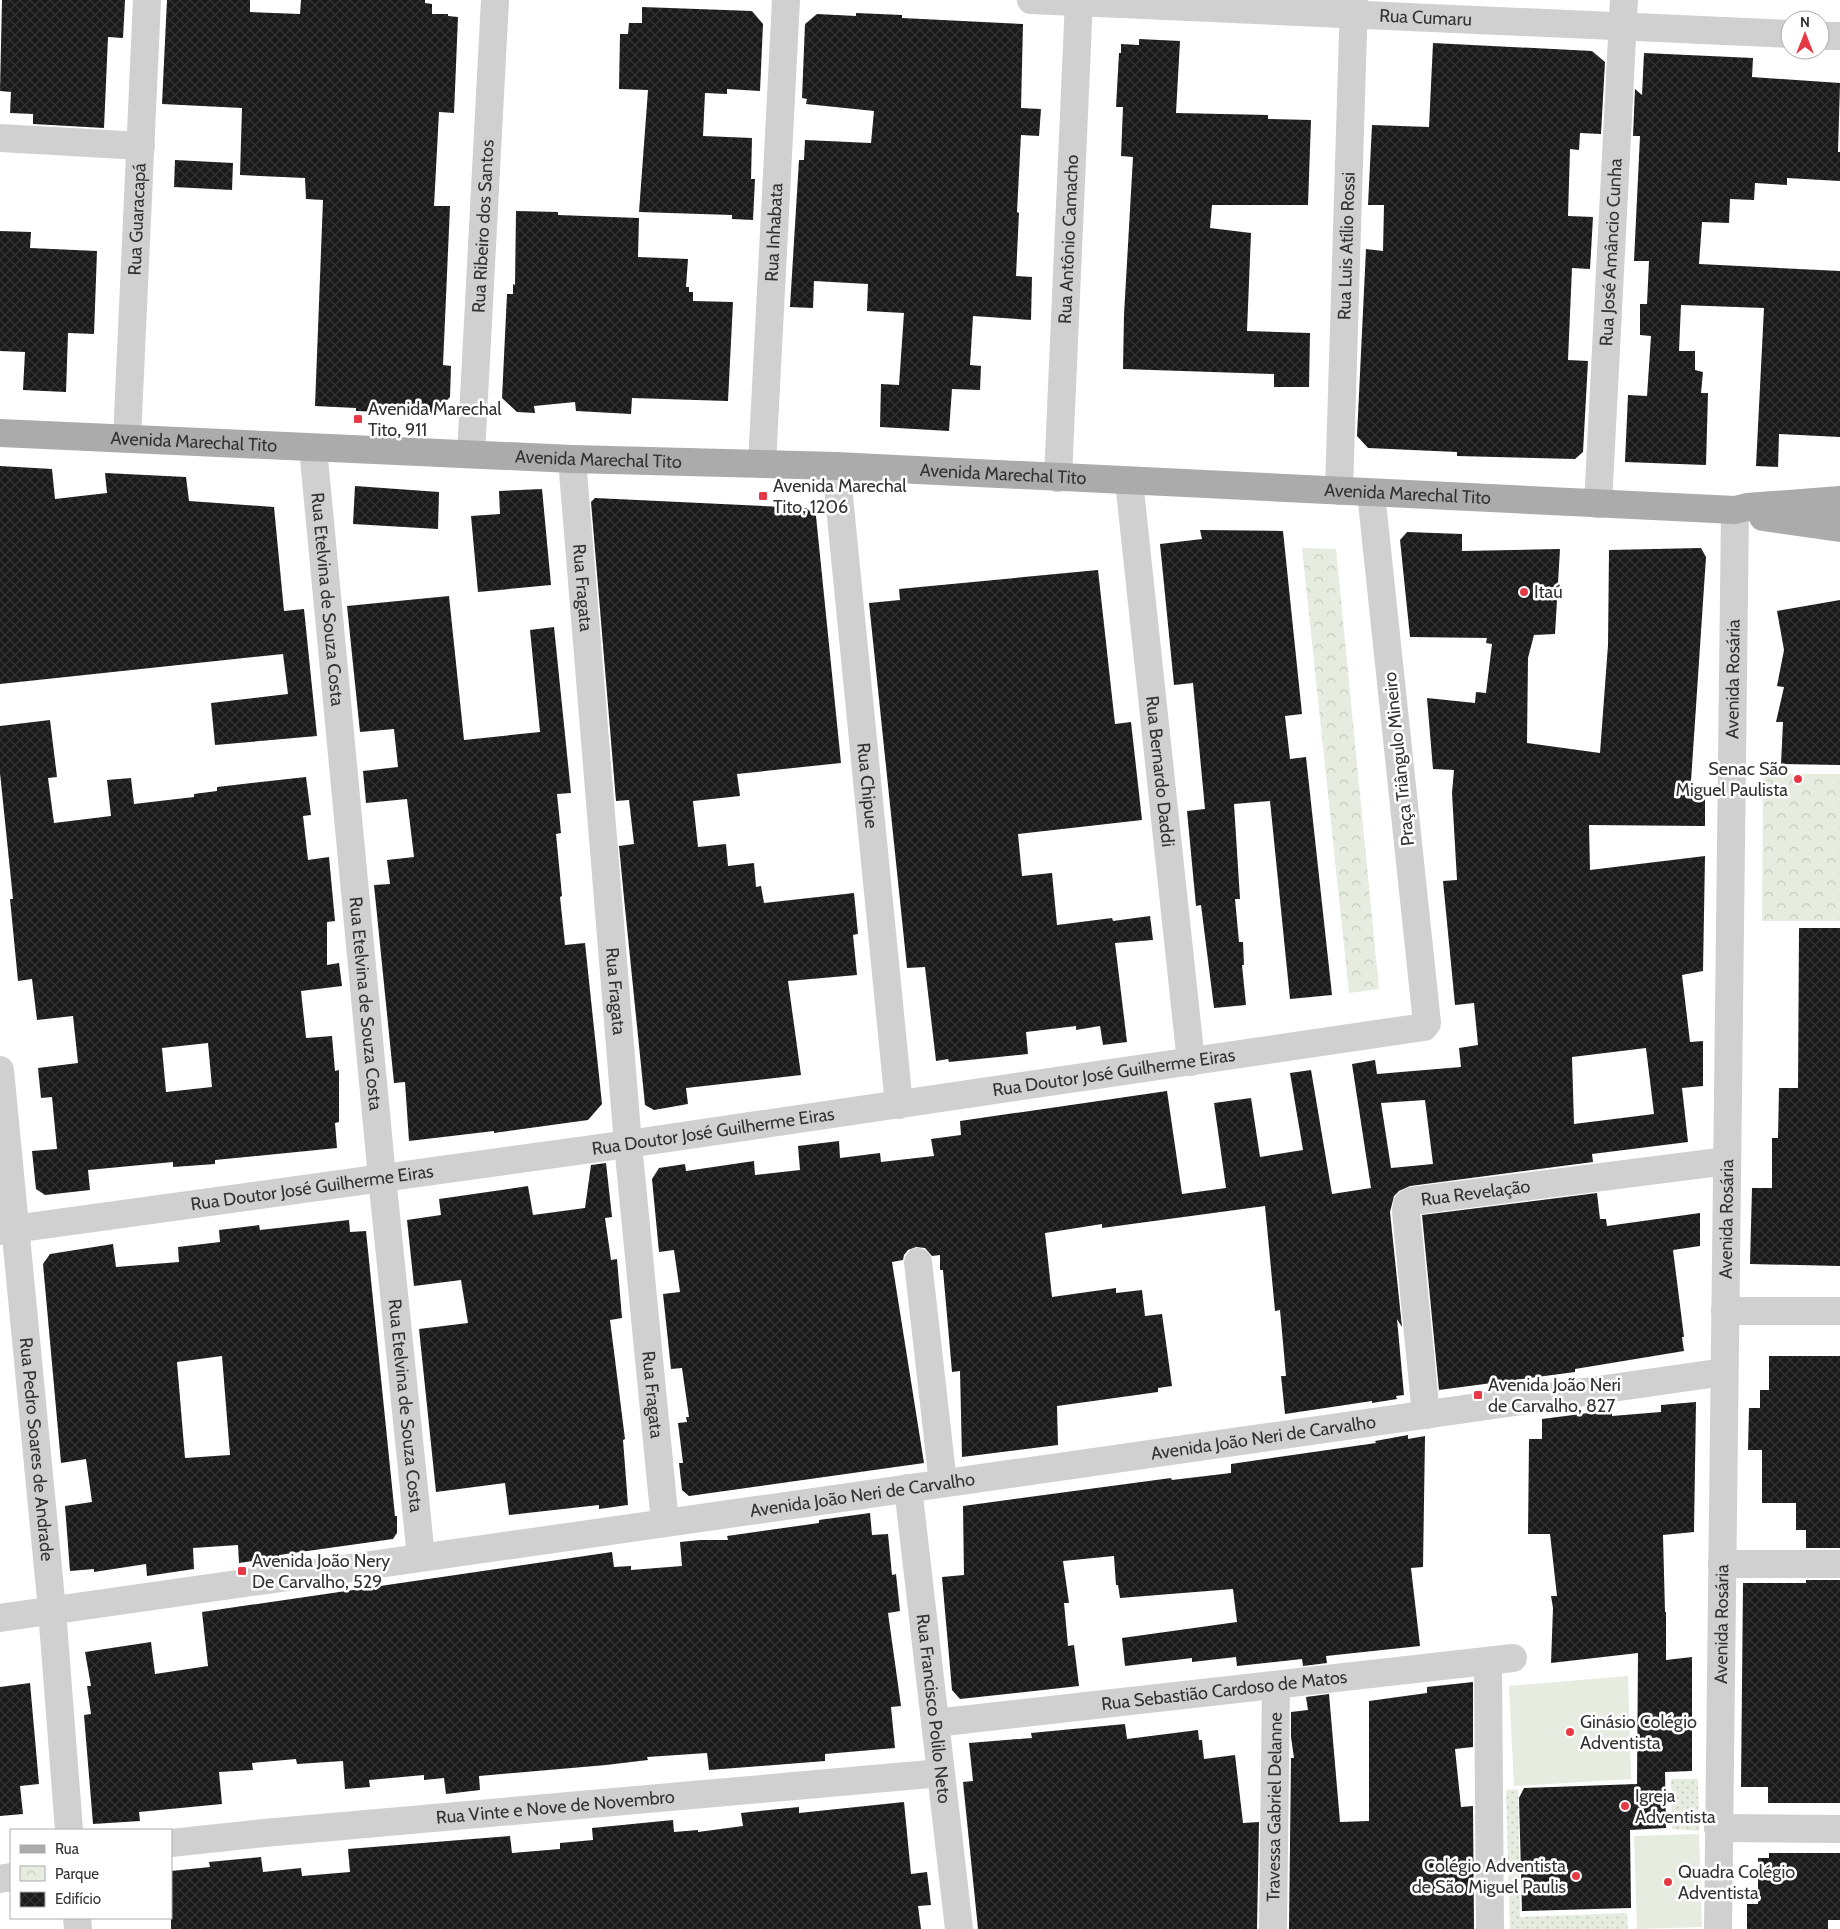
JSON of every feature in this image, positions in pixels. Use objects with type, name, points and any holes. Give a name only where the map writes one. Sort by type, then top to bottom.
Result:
[{"type":"main road","name":"Avenida Marechal Tito","points":[[0,433],[572,459],[836,466],[1735,510],[1746,507],[1840,500]]},
{"type":"main road","name":"Avenida Marechal Tito","points":[[1735,510],[1745,515],[1840,528]]},
{"type":"main road","points":[[1735,510],[1840,514]]},
{"type":"street","name":"Rua Guaracapá","points":[[127,439],[147,0]]},
{"type":"street","name":"Rua Ribeiro dos Santos","points":[[471,454],[495,0]]},
{"type":"street","name":"Rua Inhabata","points":[[762,464],[786,0]]},
{"type":"street","name":"Rua Cumaru","points":[[1031,0],[1353,7],[1622,27],[1780,34]]},
{"type":"street","name":"Rua José Amâncio Cunha","points":[[1598,504],[1624,0]]},
{"type":"street","name":"Rua Antônio Camacho","points":[[1058,478],[1079,1]]},
{"type":"street","name":"Rua Luis Atílio Rossi","points":[[1339,492],[1353,7]]},
{"type":"street","points":[[1,138],[141,146]]},
{"type":"street","name":"Rua Etelvina de Souza Costa","points":[[313,448],[382,1178],[421,1557]]},
{"type":"street","name":"Rua Fragata","points":[[572,459],[628,1144],[665,1523]]},
{"type":"street","name":"Rua Chipue","points":[[836,466],[899,1104]]},
{"type":"street","name":"Rua Bernardo Daddi","points":[[1129,481],[1191,1062]]},
{"type":"street","name":"Praça Triângulo Mineiro","points":[[1371,493],[1426,1026]]},
{"type":"street","name":"Avenida Rosária","points":[[1718,1929],[1735,510]]},
{"type":"street","name":"Rua Doutor José Guilherme Eiras","points":[[7,1230],[628,1144],[1426,1026]]},
{"type":"street","name":"Rua Pedro Soares de Andrade","points":[[0,1070],[7,1230],[52,1610],[69,1829]]},
{"type":"street","name":"Rua Revelação","points":[[1426,1415],[1406,1211],[1407,1204],[1412,1201],[1726,1161]]},
{"type":"street","points":[[918,1262],[943,1483]]},
{"type":"street","points":[[1725,1311],[1840,1311]]},
{"type":"street","name":"Avenida João Neri de Carvalho","points":[[0,1618],[1724,1372]]},
{"type":"street","name":"Rua Francisco Polilo Neto","points":[[908,1488],[959,1929]]},
{"type":"street","points":[[1722,1564],[1840,1564]]},
{"type":"street","name":"Rua Sebastião Cardoso de Matos","points":[[935,1723],[1500,1659],[1490,1929]]},
{"type":"street","name":"Travessa Gabriel Delanne","points":[[1273,1929],[1276,1685]]},
{"type":"street","name":"Rua Vinte e Nove de Novembro","points":[[172,1843],[941,1774]]},
{"type":"street","points":[[1718,1828],[1840,1829]]},
{"type":"green space","points":[[1302,548],[1336,549],[1379,989],[1349,993]]},
{"type":"green space","points":[[1763,774],[1840,774],[1840,921],[1762,921]]},
{"type":"green space","name":"Ginásio Colégio Adventista","points":[[1628,1676],[1631,1779],[1514,1786],[1509,1686]]},
{"type":"green space","points":[[1671,1779],[1698,1779],[1699,1831],[1672,1829]]},
{"type":"green space","points":[[1518,1789],[1520,1917],[1627,1913],[1628,1929],[1510,1929],[1506,1790]]},
{"type":"green space","name":"Quadra Colégio Adventista","points":[[1699,1834],[1702,1927],[1637,1929],[1634,1836]]},
{"type":"building","points":[[2,0],[125,0],[123,38],[108,37],[104,128],[33,124],[33,114],[10,113],[11,92],[0,91]]},
{"type":"building","points":[[167,0],[250,0],[250,12],[300,14],[301,0],[425,0],[425,3],[432,4],[432,14],[448,14],[448,16],[458,17],[454,113],[439,112],[434,206],[450,206],[443,365],[451,366],[450,397],[434,414],[356,411],[356,408],[315,406],[323,200],[306,199],[305,178],[240,175],[242,108],[162,104]]},
{"type":"building","points":[[642,7],[752,11],[763,24],[760,91],[727,89],[727,94],[705,93],[703,136],[752,138],[751,179],[755,179],[753,220],[732,219],[732,215],[639,212],[648,90],[619,89],[620,34],[628,34],[629,23],[642,23]]},
{"type":"building","points":[[856,13],[902,15],[902,18],[1023,24],[1021,108],[1041,109],[1039,136],[1021,135],[1017,212],[1019,213],[1016,276],[1032,277],[1031,320],[973,316],[970,365],[981,366],[980,390],[952,389],[949,431],[880,427],[881,384],[899,385],[904,313],[867,311],[868,284],[814,281],[813,308],[790,307],[799,160],[804,160],[805,140],[871,143],[874,111],[806,104],[807,99],[802,98],[805,24],[817,14],[856,16]]},
{"type":"building","points":[[1139,39],[1180,41],[1176,113],[1268,115],[1268,119],[1311,120],[1308,205],[1212,205],[1210,228],[1251,233],[1247,331],[1310,333],[1309,387],[1274,387],[1274,374],[1123,369],[1124,315],[1133,157],[1121,156],[1123,107],[1116,107],[1121,44],[1139,45]]},
{"type":"building","points":[[1433,43],[1592,51],[1605,62],[1601,134],[1580,133],[1579,150],[1570,149],[1568,216],[1593,217],[1590,269],[1572,268],[1568,360],[1588,361],[1583,452],[1575,459],[1457,456],[1457,452],[1368,448],[1357,436],[1366,249],[1383,251],[1384,205],[1368,205],[1372,125],[1429,127]]},
{"type":"building","points":[[1644,53],[1753,58],[1752,77],[1840,83],[1838,152],[1840,152],[1840,181],[1787,178],[1787,185],[1755,183],[1754,200],[1730,199],[1729,223],[1702,222],[1699,264],[1840,271],[1840,437],[1779,434],[1778,467],[1756,466],[1764,308],[1681,305],[1679,351],[1695,351],[1695,370],[1703,372],[1701,393],[1708,393],[1706,465],[1625,462],[1628,395],[1647,396],[1651,336],[1640,335],[1640,304],[1647,304],[1649,261],[1634,261],[1640,136],[1633,136],[1635,89],[1642,95]]},
{"type":"building","points":[[175,160],[233,163],[232,190],[174,187]]},
{"type":"building","points":[[516,211],[558,212],[558,215],[639,218],[638,257],[688,259],[686,287],[689,287],[689,292],[693,292],[693,301],[733,302],[728,401],[632,398],[631,414],[576,411],[575,402],[534,406],[535,413],[517,412],[502,398],[507,294],[513,294],[513,284],[515,285]]},
{"type":"building","points":[[0,231],[31,232],[30,248],[97,251],[94,334],[68,333],[66,392],[23,390],[25,352],[0,351]]},
{"type":"building","points":[[0,466],[52,469],[55,499],[107,493],[105,473],[186,477],[189,501],[274,507],[284,611],[304,609],[317,736],[215,745],[211,703],[288,694],[283,654],[0,684]]},
{"type":"building","points":[[355,486],[439,492],[438,529],[353,524]]},
{"type":"building","points":[[542,489],[551,585],[478,592],[471,516],[500,514],[499,491]]},
{"type":"building","points":[[595,498],[806,508],[816,516],[841,763],[737,774],[740,796],[693,801],[698,847],[726,844],[728,866],[754,863],[756,887],[761,886],[764,903],[854,893],[858,934],[853,935],[857,975],[788,981],[801,1075],[686,1088],[688,1104],[654,1110],[645,1105],[624,898],[619,846],[634,844],[629,800],[616,801],[591,502]]},
{"type":"building","points":[[1200,530],[1283,531],[1302,714],[1285,716],[1290,759],[1306,757],[1332,995],[1290,999],[1270,801],[1234,804],[1240,899],[1235,899],[1239,942],[1243,942],[1244,965],[1242,965],[1246,1005],[1214,1008],[1201,905],[1196,906],[1187,811],[1205,809],[1193,683],[1174,685],[1160,544],[1202,539]]},
{"type":"building","points":[[1407,532],[1462,534],[1462,551],[1560,549],[1555,634],[1534,635],[1528,658],[1527,743],[1600,753],[1608,645],[1609,550],[1701,548],[1706,557],[1690,796],[1705,797],[1705,826],[1589,825],[1590,870],[1705,856],[1703,971],[1682,975],[1690,1042],[1703,1041],[1703,1086],[1682,1088],[1688,1142],[1592,1154],[1593,1162],[1410,1186],[1399,1191],[1394,1196],[1390,1212],[1402,1327],[1397,1319],[1404,1395],[1396,1396],[1397,1399],[1372,1403],[1372,1401],[1285,1414],[1281,1376],[1286,1376],[1280,1310],[1275,1311],[1265,1206],[1102,1228],[1102,1224],[1045,1233],[1052,1297],[1116,1288],[1116,1293],[1142,1290],[1145,1316],[1162,1314],[1172,1386],[1158,1388],[1158,1392],[1057,1406],[1058,1445],[962,1457],[960,1371],[952,1372],[943,1270],[940,1270],[940,1255],[932,1256],[925,1248],[916,1247],[908,1250],[903,1260],[892,1262],[924,1463],[689,1496],[682,1490],[679,1463],[683,1463],[678,1423],[687,1422],[686,1417],[689,1417],[682,1368],[671,1369],[663,1294],[680,1292],[674,1250],[659,1252],[652,1179],[659,1168],[685,1164],[686,1171],[754,1161],[755,1175],[800,1170],[798,1146],[839,1141],[840,1158],[880,1153],[881,1162],[934,1156],[931,1139],[961,1135],[960,1121],[1167,1091],[1182,1194],[1226,1188],[1214,1103],[1251,1098],[1260,1157],[1303,1150],[1290,1073],[1311,1070],[1332,1194],[1371,1188],[1352,1064],[1375,1060],[1377,1074],[1461,1067],[1459,1048],[1478,1045],[1474,1003],[1455,1005],[1443,881],[1457,880],[1452,793],[1454,770],[1433,769],[1427,698],[1475,703],[1476,692],[1486,693],[1492,644],[1486,643],[1487,638],[1410,637],[1400,540]],"holes":[[[1646,1048],[1654,1114],[1574,1124],[1572,1057]],[[1425,1100],[1433,1164],[1391,1168],[1381,1103]]]},
{"type":"building","points":[[1098,570],[1115,724],[1131,722],[1142,820],[1018,834],[1022,876],[1052,873],[1057,925],[1112,918],[1113,921],[1150,916],[1153,940],[1115,943],[1127,1042],[1103,1045],[1100,1026],[1076,1030],[1076,1026],[1026,1032],[1028,1054],[949,1062],[948,1059],[936,1061],[925,967],[907,968],[869,603],[900,600],[899,589]]},
{"type":"building","points":[[449,596],[464,740],[540,732],[530,630],[554,627],[571,793],[557,794],[561,833],[556,834],[562,896],[560,897],[565,945],[585,943],[602,1104],[588,1120],[494,1133],[494,1131],[409,1141],[405,1082],[394,1083],[374,885],[390,884],[387,860],[414,857],[407,799],[366,803],[363,771],[398,767],[394,729],[360,732],[347,606]]},
{"type":"building","points":[[1840,600],[1840,765],[1781,764],[1783,722],[1776,722],[1784,687],[1777,686],[1784,650],[1777,611]]},
{"type":"building","points":[[50,720],[57,777],[48,778],[54,823],[111,816],[107,780],[131,778],[134,804],[194,797],[194,794],[217,791],[217,787],[306,777],[311,815],[303,816],[308,860],[329,857],[335,921],[327,922],[327,965],[339,963],[342,986],[301,991],[306,1038],[332,1036],[335,1071],[339,1070],[339,1122],[335,1123],[337,1148],[215,1160],[215,1164],[173,1167],[173,1162],[88,1170],[90,1190],[45,1195],[36,1189],[32,1151],[57,1149],[52,1097],[41,1098],[38,1068],[78,1063],[73,1016],[37,1020],[32,979],[18,981],[10,899],[13,899],[0,773],[0,726]],"holes":[[[208,1043],[212,1087],[166,1092],[162,1048]]]},
{"type":"building","points":[[1799,928],[1840,928],[1840,1266],[1750,1264],[1752,1188],[1772,1188],[1772,1138],[1778,1138],[1779,1088],[1798,1088]]},
{"type":"building","points":[[606,1163],[612,1217],[605,1218],[611,1260],[617,1259],[622,1318],[610,1320],[625,1439],[623,1440],[628,1505],[599,1509],[599,1505],[509,1515],[505,1483],[436,1492],[419,1329],[468,1323],[461,1280],[414,1286],[407,1220],[441,1215],[439,1199],[528,1186],[533,1215],[585,1208],[591,1165]]},
{"type":"building","points":[[1597,1193],[1600,1219],[1606,1219],[1607,1226],[1700,1213],[1700,1246],[1673,1250],[1684,1337],[1682,1337],[1684,1351],[1575,1369],[1575,1372],[1439,1390],[1422,1215]]},
{"type":"building","points":[[349,1220],[350,1232],[366,1231],[395,1516],[397,1516],[397,1533],[393,1539],[279,1555],[279,1557],[239,1563],[238,1545],[193,1548],[194,1569],[147,1576],[146,1564],[94,1572],[94,1569],[70,1571],[65,1506],[92,1502],[86,1459],[61,1463],[43,1264],[50,1254],[113,1244],[116,1267],[179,1262],[178,1247],[220,1242],[219,1230],[259,1225],[260,1230]],"holes":[[[222,1356],[230,1455],[185,1458],[177,1362]]]},
{"type":"building","points":[[1769,1356],[1840,1356],[1840,1548],[1806,1548],[1806,1530],[1796,1530],[1796,1503],[1762,1503],[1762,1450],[1748,1450],[1749,1408],[1760,1408],[1760,1390],[1769,1390]]},
{"type":"building","points":[[1696,1402],[1694,1532],[1663,1535],[1666,1660],[1692,1657],[1692,1771],[1665,1772],[1666,1828],[1630,1830],[1631,1908],[1522,1911],[1519,1798],[1524,1788],[1637,1784],[1638,1653],[1551,1663],[1553,1608],[1551,1596],[1557,1596],[1550,1534],[1528,1534],[1529,1439],[1542,1439],[1542,1419],[1612,1410],[1612,1416],[1661,1412],[1661,1405]]},
{"type":"building","points":[[1408,1435],[1408,1439],[1425,1436],[1423,1567],[1411,1568],[1420,1646],[1326,1656],[1327,1663],[1303,1666],[1302,1659],[1237,1666],[1236,1657],[1192,1662],[1192,1658],[1125,1666],[1122,1638],[1237,1622],[1233,1589],[1120,1598],[1118,1585],[1116,1585],[1114,1556],[1063,1561],[1069,1603],[1064,1603],[1068,1646],[1074,1645],[1079,1686],[960,1699],[952,1690],[942,1577],[964,1575],[963,1506],[1171,1478],[1172,1480],[1231,1473],[1231,1464],[1376,1443],[1375,1441]]},
{"type":"building","points":[[870,1513],[872,1535],[888,1534],[892,1575],[896,1574],[900,1611],[888,1613],[901,1706],[891,1707],[895,1748],[825,1754],[825,1761],[709,1770],[707,1753],[647,1757],[648,1760],[606,1765],[479,1776],[480,1790],[446,1794],[444,1778],[424,1780],[424,1775],[369,1780],[370,1787],[345,1789],[343,1761],[297,1764],[296,1759],[252,1763],[253,1770],[219,1772],[222,1804],[139,1812],[140,1821],[93,1824],[84,1715],[91,1714],[87,1686],[91,1686],[85,1652],[151,1642],[155,1674],[208,1666],[202,1612],[612,1552],[614,1567],[631,1566],[631,1570],[682,1566],[680,1542],[728,1540],[727,1536],[819,1523],[819,1520]]},
{"type":"building","points":[[1806,1580],[1840,1580],[1840,1803],[1768,1803],[1768,1787],[1741,1787],[1743,1583],[1806,1583]]},
{"type":"building","points":[[1473,1682],[1473,1747],[1455,1749],[1461,1807],[1473,1806],[1474,1929],[1289,1929],[1291,1758],[1294,1758],[1291,1737],[1291,1712],[1308,1710],[1306,1697],[1329,1694],[1340,1822],[1369,1821],[1369,1701],[1427,1693],[1427,1687]]},
{"type":"building","points":[[30,1683],[39,1784],[20,1786],[23,1814],[0,1816],[0,1687]]},
{"type":"building","points":[[1125,1724],[1127,1739],[1198,1730],[1199,1740],[1202,1740],[1204,1759],[1235,1755],[1243,1823],[1259,1822],[1257,1929],[978,1929],[963,1782],[973,1781],[969,1743],[1032,1738],[1031,1733]]},
{"type":"building","points":[[904,1802],[911,1874],[927,1872],[931,1905],[918,1906],[921,1929],[171,1929],[172,1871],[210,1867],[209,1862],[261,1857],[263,1872],[301,1868],[302,1876],[350,1872],[348,1849],[510,1836],[512,1853],[560,1849],[560,1843],[593,1840],[592,1828],[673,1820],[674,1832],[698,1830],[698,1832],[743,1826],[741,1813],[799,1807],[799,1813]]},
{"type":"building","points":[[1769,1853],[1840,1853],[1840,1920],[1828,1920],[1828,1929],[1747,1929],[1747,1904],[1758,1904],[1758,1858],[1769,1858]]},
{"type":"place","name":"Avenida Marechal Tito, 911","points":[[358,419]]},
{"type":"place","name":"Avenida Marechal Tito, 1206","points":[[763,496]]},
{"type":"place","name":"Itaú","points":[[1524,592]]},
{"type":"place","name":"Senac São Miguel Paulista","points":[[1798,779]]},
{"type":"place","name":"Avenida João Neri de Carvalho, 827","points":[[1478,1395]]},
{"type":"place","name":"Avenida João Nery De Carvalho, 529","points":[[242,1571]]},
{"type":"place","name":"Ginásio Colégio Adventista","points":[[1570,1732]]},
{"type":"place","name":"Igreja Adventista","points":[[1625,1806]]},
{"type":"place","name":"Colégio Adventista de São Miguel Paulis","points":[[1576,1876]]},
{"type":"place","name":"Quadra Colégio Adventista","points":[[1668,1882]]}]
